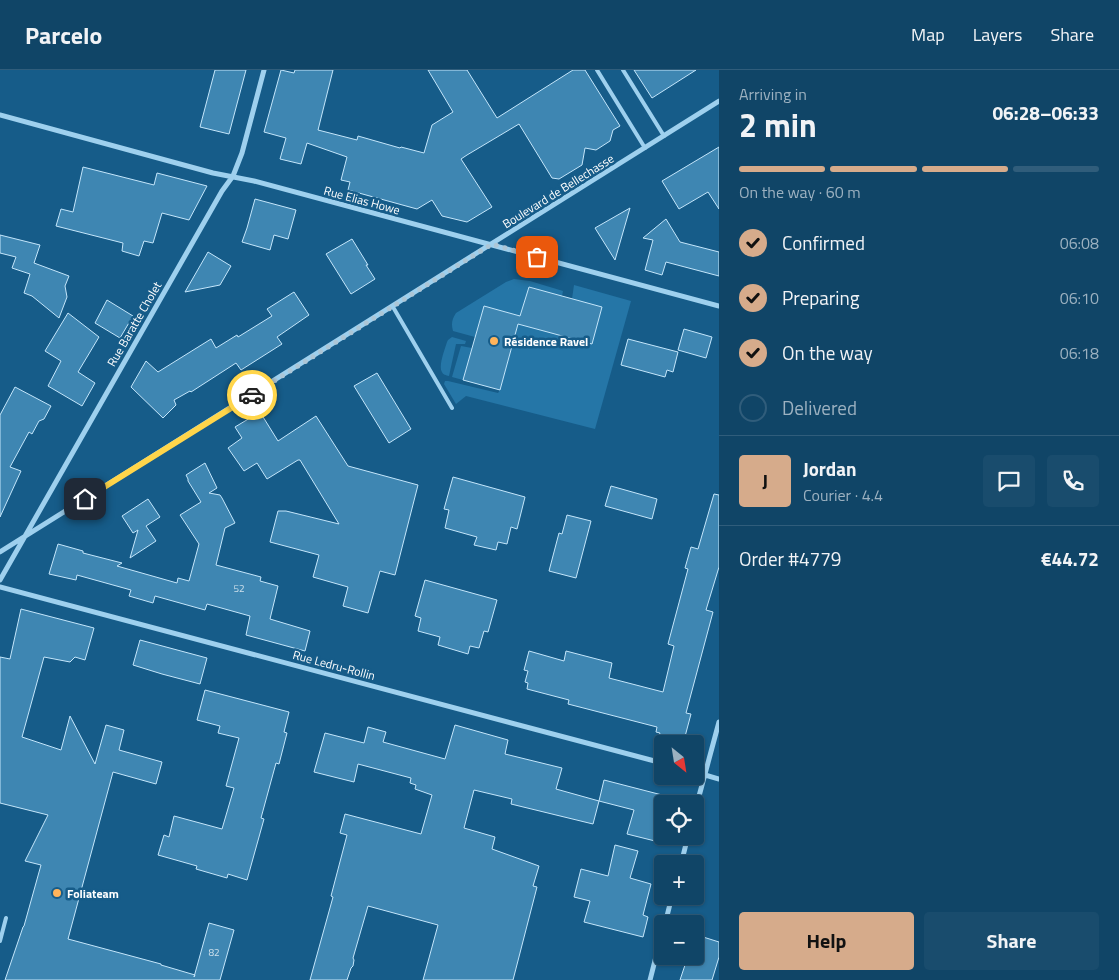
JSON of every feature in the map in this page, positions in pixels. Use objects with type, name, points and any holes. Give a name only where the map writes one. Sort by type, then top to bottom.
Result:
[{"type":"street","name":"Rue Baratte Cholet","points":[[0,580],[222,191],[233,176],[242,153],[264,70]]},
{"type":"street","name":"Boulevard de Bellechasse","points":[[0,552],[719,101]]},
{"type":"street","name":"Rue Elias Howe","points":[[0,115],[213,173],[233,176],[492,244],[719,306]]},
{"type":"street","name":"Rue Ledru-Rollin","points":[[0,586],[654,762]]},
{"type":"street","points":[[699,795],[719,722]]},
{"type":"street","points":[[705,775],[719,779]]},
{"type":"street","points":[[650,980],[654,964]]},
{"type":"lane","points":[[597,70],[645,148]]},
{"type":"lane","points":[[623,70],[664,136]]},
{"type":"lane","points":[[393,307],[452,408]]},
{"type":"lane","points":[[0,942],[6,918]]},
{"type":"shaded area","points":[[514,279],[530,281],[563,291],[562,296],[529,287],[520,316],[484,306],[475,337],[453,331],[452,322],[456,313]]},
{"type":"shaded area","points":[[574,285],[631,301],[595,429],[466,396],[456,404],[444,384],[445,381],[498,393],[518,324],[592,344],[602,307],[572,299]]},
{"type":"shaded area","points":[[452,337],[466,341],[465,344],[456,344],[449,376],[442,373],[441,366],[447,342]]},
{"type":"shaded area","points":[[461,346],[472,348],[463,380],[452,377]]},
{"type":"building","points":[[215,70],[246,70],[229,134],[200,127]]},
{"type":"building","points":[[281,70],[294,73],[295,70],[333,70],[318,130],[357,140],[358,136],[424,153],[432,125],[453,112],[428,70],[467,70],[497,118],[573,70],[585,70],[620,126],[613,130],[610,141],[596,150],[585,148],[582,165],[559,179],[552,178],[519,124],[467,155],[461,159],[492,207],[467,222],[442,216],[432,200],[417,209],[348,190],[350,182],[341,180],[347,157],[307,143],[301,164],[280,159],[286,138],[264,132]]},
{"type":"building","points":[[634,70],[696,70],[652,98]]},
{"type":"building","points":[[719,147],[719,209],[708,192],[679,209],[662,181]]},
{"type":"building","points":[[83,167],[154,185],[157,173],[207,186],[189,220],[162,213],[153,243],[144,241],[139,256],[122,251],[123,243],[56,226],[61,209],[73,212]]},
{"type":"building","points":[[255,199],[296,210],[288,239],[274,235],[270,250],[242,242]]},
{"type":"building","points":[[630,208],[615,260],[595,228]]},
{"type":"building","points":[[666,219],[680,242],[719,252],[719,276],[666,262],[662,275],[645,270],[653,240],[643,238]]},
{"type":"building","points":[[0,235],[40,245],[34,263],[69,276],[65,286],[67,297],[59,318],[32,296],[24,293],[30,274],[12,268],[16,257],[0,253]]},
{"type":"building","points":[[352,239],[375,279],[351,294],[326,254]]},
{"type":"building","points":[[208,252],[231,266],[220,285],[185,292]]},
{"type":"building","name":"Résidence Ravel","points":[[529,287],[602,307],[592,344],[518,324],[500,390],[463,380],[484,306],[520,316]]},
{"type":"building","points":[[294,292],[309,315],[277,337],[282,344],[241,370],[236,363],[191,392],[174,400],[176,405],[163,418],[131,387],[146,361],[158,372],[211,339],[216,348],[272,316],[267,309]]},
{"type":"building","points":[[107,300],[133,316],[120,338],[95,323]]},
{"type":"building","points":[[68,313],[99,337],[78,372],[95,383],[82,406],[48,386],[61,361],[45,351]]},
{"type":"building","points":[[684,329],[712,337],[706,358],[678,350]]},
{"type":"building","points":[[628,339],[678,352],[673,372],[667,370],[665,377],[621,365]]},
{"type":"building","points":[[377,373],[411,429],[389,443],[354,386]]},
{"type":"building","points":[[15,387],[51,406],[44,419],[39,421],[32,434],[29,432],[10,467],[21,471],[0,517],[0,415]]},
{"type":"building","points":[[260,412],[278,441],[316,416],[348,466],[418,485],[395,575],[380,571],[368,613],[343,606],[348,587],[313,577],[319,555],[270,542],[278,511],[286,511],[339,524],[300,460],[267,479],[257,463],[244,471],[228,448],[242,438],[235,427]]},
{"type":"building","points":[[205,463],[217,488],[209,493],[220,495],[235,523],[225,528],[216,565],[261,577],[260,581],[278,586],[270,619],[310,631],[305,651],[246,635],[250,616],[207,604],[205,610],[155,596],[153,603],[129,596],[131,590],[77,575],[76,580],[49,574],[58,544],[83,551],[83,553],[122,563],[117,566],[177,583],[178,578],[189,581],[199,544],[180,515],[201,502],[186,475]]},
{"type":"building","points":[[453,477],[525,497],[517,529],[511,527],[507,544],[498,542],[496,550],[474,545],[477,537],[445,528],[449,510],[444,509]]},
{"type":"building","points":[[611,486],[657,499],[652,519],[605,506]]},
{"type":"building","points":[[714,494],[719,495],[719,567],[706,610],[713,612],[686,713],[691,714],[685,735],[659,735],[660,733],[656,732],[657,727],[568,704],[569,700],[527,689],[528,683],[525,682],[528,671],[524,670],[529,651],[564,661],[566,651],[612,663],[609,678],[663,692],[674,646],[668,644],[688,569],[685,568],[691,547],[698,549]]},
{"type":"building","points":[[148,499],[160,517],[146,526],[156,541],[130,558],[138,530],[133,533],[122,516]]},
{"type":"building","points":[[567,515],[591,521],[576,578],[549,571],[559,533],[562,534]]},
{"type":"building","points":[[425,580],[497,600],[488,632],[484,631],[479,648],[470,646],[468,654],[438,645],[440,637],[418,631],[421,618],[415,616]]},
{"type":"building","points":[[21,609],[94,628],[85,660],[75,657],[70,662],[44,657],[22,737],[61,750],[70,716],[95,764],[106,725],[124,730],[119,750],[162,762],[156,784],[113,772],[68,939],[195,975],[209,923],[234,930],[220,980],[5,980],[24,926],[41,865],[25,861],[48,815],[0,803],[0,657],[10,659]]},
{"type":"building","points":[[140,640],[207,658],[200,684],[133,665]]},
{"type":"building","points":[[205,690],[289,712],[284,732],[287,733],[279,764],[276,763],[261,818],[264,819],[247,880],[228,874],[227,878],[196,869],[197,866],[158,855],[164,835],[169,837],[174,816],[222,829],[234,788],[226,786],[239,738],[218,733],[220,726],[197,720]]},
{"type":"building","points":[[455,725],[508,740],[505,754],[562,768],[556,789],[599,801],[593,824],[511,804],[512,799],[474,790],[464,828],[495,837],[492,849],[539,866],[533,886],[537,887],[513,980],[423,980],[438,925],[368,906],[353,958],[353,966],[347,980],[310,980],[333,897],[331,896],[347,835],[340,833],[345,814],[421,834],[432,795],[415,789],[416,785],[410,783],[411,778],[358,764],[354,782],[314,772],[325,733],[364,743],[368,727],[386,732],[383,742],[445,759]]},
{"type":"building","points":[[604,780],[662,795],[654,795],[654,841],[627,834],[634,810],[599,801]]},
{"type":"building","points":[[615,845],[638,851],[630,878],[651,884],[643,915],[648,917],[643,937],[584,922],[590,901],[574,897],[581,869],[608,876]]},
{"type":"building","points":[[704,937],[719,942],[719,957],[712,980],[680,980],[685,965],[704,965]]},
{"type":"way so far","points":[[252,395],[492,244],[537,257]]},
{"type":"place","name":"Résidence Ravel","points":[[494,341]]},
{"type":"place","name":"Foliateam","points":[[57,893]]},
{"type":"route","points":[[85,499],[252,395]]}]
